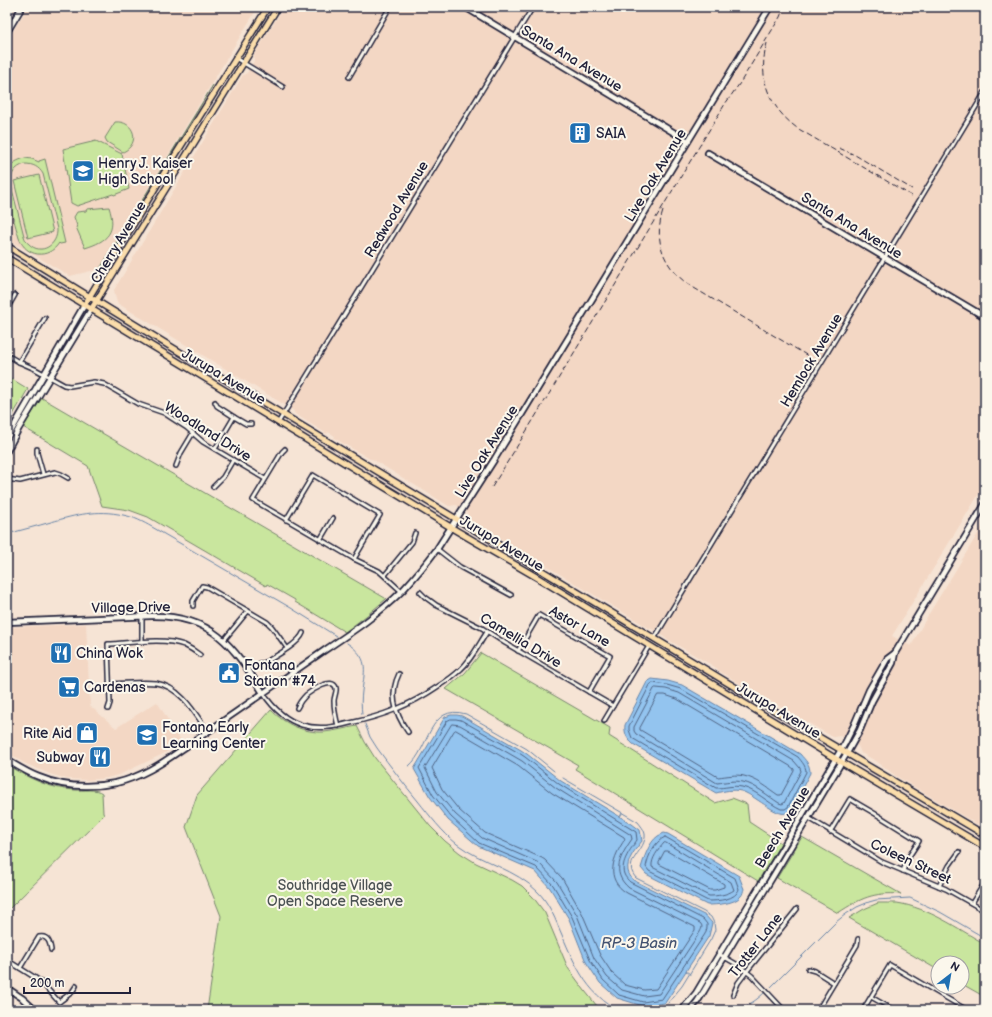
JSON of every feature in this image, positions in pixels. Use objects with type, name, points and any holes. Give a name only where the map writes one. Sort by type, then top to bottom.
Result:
[{"type":"main road","name":"Cherry Avenue","points":[[85,304],[268,7]]},
{"type":"main road","name":"Cherry Avenue","points":[[92,308],[278,7]]},
{"type":"main road","name":"Jurupa Avenue","points":[[7,246],[654,639],[985,835]]},
{"type":"main road","name":"Jurupa Avenue","points":[[7,258],[92,308],[278,423],[985,847]]},
{"type":"street","points":[[7,32],[22,7]]},
{"type":"street","points":[[349,77],[390,7]]},
{"type":"street","name":"Santa Ana Avenue","points":[[465,7],[688,141]]},
{"type":"street","name":"Redwood Avenue","points":[[278,423],[533,7]]},
{"type":"street","name":"Live Oak Avenue","points":[[7,760],[31,774],[54,782],[82,786],[109,784],[134,777],[152,769],[208,732],[350,633],[402,591],[437,549],[494,460],[770,7]]},
{"type":"street","points":[[236,59],[283,87]]},
{"type":"street","name":"Hemlock Avenue","points":[[654,639],[985,92]]},
{"type":"street","name":"Santa Ana Avenue","points":[[708,153],[985,317]]},
{"type":"street","points":[[7,309],[15,295]]},
{"type":"street","name":"Cherry Avenue","points":[[7,438],[85,304]]},
{"type":"street","name":"Cherry Avenue","points":[[7,451],[19,428],[92,308]]},
{"type":"street","points":[[19,362],[45,318]]},
{"type":"street","name":"Woodland Drive","points":[[7,355],[67,386],[94,382],[104,384],[138,404],[164,413],[180,423],[203,442],[265,479]]},
{"type":"street","points":[[215,402],[217,406],[234,417],[246,424],[251,424]]},
{"type":"street","points":[[215,449],[234,417]]},
{"type":"street","points":[[176,466],[181,453],[193,433]]},
{"type":"street","points":[[37,449],[43,474]]},
{"type":"street","points":[[285,449],[253,500],[320,540],[371,567],[384,575],[402,591]]},
{"type":"street","points":[[213,487],[223,477],[233,460]]},
{"type":"street","points":[[7,479],[20,481],[55,472],[58,472],[68,478]]},
{"type":"street","points":[[286,520],[313,475],[380,515],[354,559]]},
{"type":"street","name":"Beech Avenue","points":[[682,1010],[696,993],[841,750],[854,725],[869,690],[887,659],[894,653],[985,504]]},
{"type":"street","points":[[320,540],[332,518]]},
{"type":"street","points":[[384,575],[412,542],[414,533]]},
{"type":"street","points":[[437,549],[460,567],[511,595]]},
{"type":"street","points":[[193,606],[193,601],[202,586],[207,587],[271,625],[287,648]]},
{"type":"street","name":"Camellia Drive","points":[[420,592],[436,605],[487,632],[613,706]]},
{"type":"street","points":[[224,640],[248,611]]},
{"type":"street","name":"Astor Lane","points":[[518,651],[539,615],[610,656],[589,692]]},
{"type":"street","points":[[142,616],[142,642]]},
{"type":"street","name":"Village Drive","points":[[7,622],[142,616],[165,616],[186,619],[206,628],[224,640],[233,650],[278,712],[297,723],[317,728],[330,728],[361,721],[397,709],[419,699],[458,672],[468,662],[487,632]]},
{"type":"street","points":[[260,663],[264,663],[287,648],[301,637],[303,633]]},
{"type":"street","points":[[108,709],[110,703],[108,644],[167,641],[186,646],[200,655]]},
{"type":"street","points":[[604,721],[649,646]]},
{"type":"street","name":"Beech Avenue","points":[[690,1010],[697,1002],[847,753],[860,730],[872,700],[893,663],[894,653]]},
{"type":"street","points":[[399,674],[395,682],[393,692],[394,704],[408,732]]},
{"type":"street","points":[[109,684],[151,683],[160,684],[170,688],[186,701],[208,732]]},
{"type":"street","points":[[297,708],[300,702],[311,691],[328,683],[332,684],[336,688],[334,702],[338,726]]},
{"type":"street","points":[[830,832],[850,798],[919,841],[908,858],[903,871]]},
{"type":"street","name":"Coleen Street","points":[[807,818],[882,862],[952,892],[985,911]]},
{"type":"street","points":[[939,886],[949,866],[959,852]]},
{"type":"street","points":[[972,903],[985,882]]},
{"type":"street","name":"Trotter Lane","points":[[733,995],[738,983],[797,909]]},
{"type":"street","points":[[20,968],[39,937],[43,936],[46,938],[49,942],[51,950]]},
{"type":"street","points":[[818,1010],[857,945],[858,938]]},
{"type":"street","points":[[719,954],[747,971],[784,1010]]},
{"type":"street","points":[[7,960],[42,983],[58,1002],[72,992],[76,986]]},
{"type":"street","points":[[863,1010],[890,965],[962,1009],[968,1010]]},
{"type":"street","points":[[808,969],[815,971],[834,983]]},
{"type":"street","points":[[7,988],[22,998],[35,1010]]},
{"type":"street","points":[[871,997],[894,1010]]},
{"type":"shaded area","name":"Henry J. Kaiser High School","points":[[28,7],[258,7],[99,269],[70,276],[7,239],[7,41]]},
{"type":"shaded area","points":[[284,7],[985,7],[985,484],[892,636],[911,646],[985,522],[985,829],[896,776],[876,761],[861,753],[858,746],[840,736],[833,737],[760,695],[748,686],[744,686],[715,667],[470,520],[467,512],[456,505],[449,506],[372,459],[334,438],[335,436],[328,432],[327,434],[295,414],[293,410],[117,303],[114,290],[243,75],[247,73],[254,61],[254,55]]},
{"type":"shaded area","points":[[86,624],[90,706],[116,728],[157,702],[182,742],[163,754],[121,774],[107,778],[88,780],[67,779],[50,774],[24,763],[7,752],[8,631],[11,627]]},
{"type":"green space","points":[[213,85],[97,275],[96,275]]},
{"type":"green space","points":[[115,122],[122,122],[127,125],[133,133],[134,138],[132,144],[123,152],[107,142],[105,138]]},
{"type":"green space","points":[[96,141],[122,154],[129,189],[77,206],[71,203],[63,149]]},
{"type":"green space","points":[[25,158],[39,162],[45,159],[65,243],[59,243],[49,252],[43,254],[32,252],[22,244],[19,238],[8,194],[8,170],[17,161]],"holes":[[[28,164],[38,168],[43,174],[57,229],[55,240],[52,244],[43,249],[34,247],[26,240],[11,185],[12,174],[16,169],[21,165]]]},
{"type":"green space","points":[[39,175],[53,232],[28,238],[14,181]]},
{"type":"green space","points":[[109,207],[112,223],[109,234],[100,242],[85,248],[76,227],[74,217],[77,212],[86,211],[87,209]]},
{"type":"green space","points":[[7,376],[28,389],[10,420],[7,419]]},
{"type":"green space","points":[[42,398],[386,599],[345,632],[295,602],[295,600],[267,584],[266,586],[148,517],[129,510],[102,506],[88,466],[23,427]]},
{"type":"green space","points":[[481,653],[610,728],[609,736],[715,803],[732,798],[747,804],[749,822],[781,843],[758,881],[575,769],[578,765],[446,689],[465,673]]},
{"type":"green space","name":"Southridge Village Open Space Reserve","points":[[271,710],[295,727],[309,731],[324,732],[357,726],[375,758],[430,826],[445,841],[476,863],[522,886],[533,897],[545,913],[568,968],[597,1006],[598,1010],[207,1010],[221,916],[186,827],[197,795]]},
{"type":"green space","points":[[7,765],[31,778],[57,788],[99,791],[102,793],[104,815],[10,908],[7,906]]},
{"type":"green space","points":[[802,837],[901,894],[883,894],[868,897],[854,903],[838,913],[777,878]]},
{"type":"green space","points":[[878,903],[897,903],[920,909],[942,919],[985,944],[985,997],[970,989],[970,955],[930,955],[930,965],[849,918]]},
{"type":"water","points":[[652,679],[682,685],[800,754],[806,761],[810,773],[791,809],[786,813],[777,812],[752,796],[738,790],[716,793],[633,744],[628,738],[625,725],[647,682]]},
{"type":"water","name":"RP-3 Basin","points":[[451,715],[462,716],[521,750],[561,781],[640,830],[642,841],[628,863],[628,872],[633,880],[706,916],[712,923],[709,936],[665,1003],[643,1006],[617,998],[600,983],[586,962],[569,919],[550,888],[535,871],[478,846],[448,820],[430,797],[414,769],[445,717]]},
{"type":"water","name":"RP-3 Basin","points":[[664,833],[739,876],[744,889],[742,895],[734,901],[707,905],[646,874],[641,868],[647,850],[658,836]]},
{"type":"waterway","points":[[7,534],[69,517],[87,514],[113,513],[131,517],[152,527],[336,636]]},
{"type":"waterway","points":[[347,643],[359,654],[364,664],[361,700],[362,714]]},
{"type":"waterway","points":[[409,766],[416,758],[437,721],[444,715],[454,712],[466,714],[527,749],[554,771]]},
{"type":"waterway","points":[[365,724],[370,737],[382,755],[436,824],[446,834],[467,851],[520,877],[542,896],[553,914],[575,964],[582,975],[597,995],[619,1010]]},
{"type":"waterway","points":[[563,778],[638,822],[641,826],[645,834],[645,840],[631,866],[632,872],[636,878],[704,912],[711,917],[714,923],[715,930],[711,939],[682,986],[668,1003]]},
{"type":"waterway","points":[[620,817],[622,813]]},
{"type":"waterway","points":[[768,990],[836,922],[857,907],[876,900],[910,898],[940,912],[985,938]]},
{"type":"waterway","points":[[686,971],[690,974]]},
{"type":"waterway","points":[[738,1010],[753,1002],[765,992]]},
{"type":"railway","points":[[492,487],[725,104],[740,83],[780,17],[784,7]]},
{"type":"railway","points":[[767,43],[764,56],[765,80],[773,101],[787,120],[797,128],[912,196]]},
{"type":"railway","points":[[839,148],[855,155],[912,189]]},
{"type":"railway","points":[[663,211],[660,222],[660,243],[667,262],[680,278],[689,285],[808,356]]},
{"type":"place","name":"SAIA","points":[[580,133]]},
{"type":"place","name":"Henry J. Kaiser High School","points":[[83,171]]},
{"type":"place","name":"China Wok","points":[[61,653]]},
{"type":"place","name":"Fontana Station #74","points":[[229,673]]},
{"type":"place","name":"Cardenas","points":[[69,687]]},
{"type":"place","name":"Rite Aid","points":[[87,733]]},
{"type":"place","name":"Fontana Early Learning Center","points":[[147,735]]},
{"type":"place","name":"Subway","points":[[100,757]]}]
